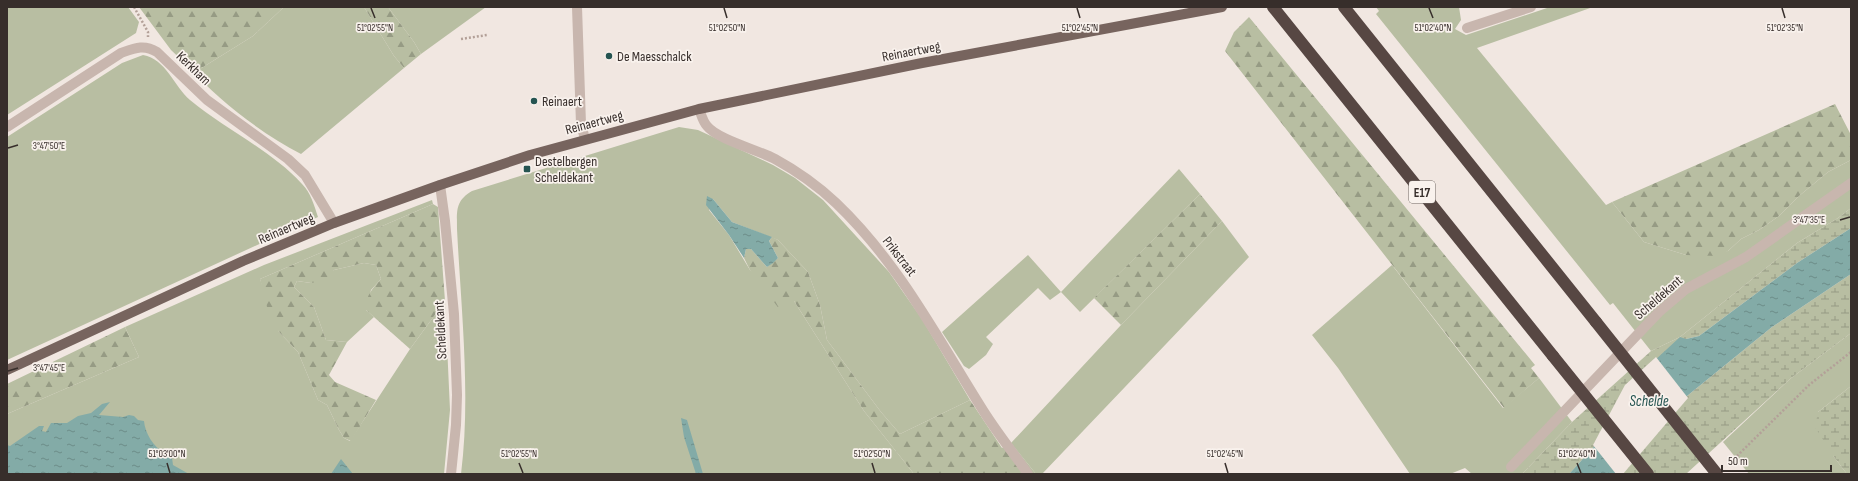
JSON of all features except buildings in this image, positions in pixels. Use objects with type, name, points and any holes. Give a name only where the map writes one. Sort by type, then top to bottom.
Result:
[{"type":"highway","name":"E17","points":[[1273,7],[1648,474]]},
{"type":"highway","points":[[1348,12],[1717,474]]},
{"type":"main road","name":"Reinaertweg","points":[[7,370],[243,261],[334,223],[440,185],[585,139],[699,109],[915,64],[1222,7]]},
{"type":"street","points":[[577,7],[581,124],[585,139]]},
{"type":"street","points":[[1467,28],[1531,7]]},
{"type":"street","points":[[7,127],[121,53],[135,48],[149,47]]},
{"type":"street","name":"Kerkham","points":[[149,47],[157,52],[207,100],[294,164],[305,175],[334,223]]},
{"type":"street","name":"Prikstraat","points":[[699,109],[707,126],[719,134],[773,158],[793,169],[818,186],[852,219],[901,278],[986,416],[1028,474]]},
{"type":"street","name":"Scheldekant","points":[[1511,467],[1659,312],[1686,289],[1746,257],[1851,182]]},
{"type":"street","name":"Scheldekant","points":[[440,185],[454,314],[457,395],[456,425],[451,474]]},
{"type":"path","points":[[134,7],[148,32],[149,47]]},
{"type":"path","points":[[461,39],[487,35]]},
{"type":"path","points":[[1736,456],[1809,385],[1851,352]]},
{"type":"green space","points":[[7,7],[128,7],[139,22],[136,33],[7,115]]},
{"type":"green space","points":[[139,7],[284,7],[253,36],[200,69],[189,67],[171,50]]},
{"type":"green space","points":[[284,7],[364,7],[394,56],[404,68],[301,154],[271,137],[241,115],[213,92],[189,67],[200,69],[253,36]]},
{"type":"green space","points":[[364,7],[388,7],[421,54],[404,68],[394,56]]},
{"type":"green space","points":[[388,7],[486,7],[421,54]]},
{"type":"green space","points":[[1376,7],[1459,7],[1461,20],[1455,29],[1466,35],[1550,7],[1593,7],[1477,48],[1606,205],[1612,202],[1644,242],[1686,255],[1728,251],[1741,239],[1759,230],[1779,216],[1799,196],[1828,172],[1851,160],[1851,208],[1838,218],[1797,243],[1680,337],[1651,351],[1613,303],[1610,305],[1376,14],[1379,11]]},
{"type":"green space","points":[[1249,17],[1535,365],[1531,368],[1539,378],[1504,408],[1225,51],[1234,32]]},
{"type":"green space","points":[[143,55],[158,62],[164,67],[190,100],[218,121],[262,150],[290,172],[308,191],[318,217],[7,360],[7,137],[122,63]]},
{"type":"green space","points":[[1835,104],[1851,135],[1851,160],[1828,172],[1799,196],[1779,216],[1759,230],[1741,239],[1728,251],[1717,256],[1686,255],[1644,242],[1612,202]]},
{"type":"green space","points":[[679,127],[698,130],[773,165],[795,178],[823,200],[889,272],[922,319],[970,400],[900,434],[881,412],[827,340],[820,305],[808,272],[778,240],[732,222],[713,199],[709,210],[729,235],[750,270],[794,301],[864,411],[914,474],[461,474],[464,444],[465,383],[457,212],[462,199],[472,191]]},
{"type":"green space","points":[[1179,169],[1200,194],[1080,312],[1061,292]]},
{"type":"green space","points":[[1200,194],[1222,221],[1121,325],[1094,298]]},
{"type":"green space","points":[[432,200],[433,204],[260,279],[279,332],[298,352],[318,400],[327,405],[344,438],[350,441],[410,349],[445,301],[450,410],[444,474],[7,474],[7,414],[139,357],[125,327],[264,265]]},
{"type":"green space","points":[[433,204],[438,207],[445,301],[410,349],[366,310],[368,296],[381,279],[376,265],[364,263],[334,270],[326,280],[311,283],[297,281],[294,287],[314,307],[326,340],[347,342],[329,375],[335,382],[376,400],[351,441],[344,438],[327,405],[318,400],[298,352],[279,332],[270,319],[260,279]]},
{"type":"green space","points":[[1851,208],[1851,228],[1797,263],[1699,336],[1686,339],[1627,386],[1593,448],[1569,474],[1522,474],[1572,422],[1651,351],[1680,337],[1797,243],[1838,218]]},
{"type":"green space","points":[[1222,221],[1249,257],[1042,474],[1036,474],[1011,443],[1121,325]]},
{"type":"green space","points":[[772,237],[778,240],[808,272],[820,305],[827,340],[881,412],[900,434],[970,400],[1002,448],[1011,443],[1036,474],[914,474],[864,411],[794,301],[780,310],[750,270],[744,258],[746,249],[751,249],[767,267],[778,258],[769,241]]},
{"type":"green space","points":[[1028,255],[1061,292],[1050,300],[1038,288],[986,337],[993,344],[986,355],[969,369],[964,366],[942,332]]},
{"type":"green space","points":[[364,263],[376,265],[381,279],[371,290],[366,310],[374,317],[347,342],[326,340],[314,307],[294,287],[297,281],[311,283],[334,270]]},
{"type":"green space","points":[[1392,265],[1503,408],[1539,378],[1572,422],[1522,474],[1472,474],[1465,468],[1450,474],[1410,474],[1338,368],[1312,335]]},
{"type":"green space","points":[[1851,274],[1851,333],[1790,379],[1686,474],[1620,474],[1687,396],[1772,327]]},
{"type":"green space","points":[[125,327],[139,357],[7,414],[7,384]]},
{"type":"green space","points":[[1851,333],[1851,386],[1818,412],[1834,457],[1847,474],[1749,474],[1723,442],[1790,379]]},
{"type":"green space","points":[[1851,386],[1851,474],[1847,474],[1815,427],[1818,412]]},
{"type":"water","points":[[707,196],[713,199],[732,222],[772,237],[769,241],[778,258],[767,267],[751,249],[746,249],[744,258],[729,235],[706,205]]},
{"type":"water","name":"Schelde","points":[[1851,228],[1851,274],[1772,327],[1687,396],[1620,474],[1569,474],[1593,448],[1627,386],[1680,337],[1686,339],[1699,336],[1797,263]]},
{"type":"water","points":[[110,402],[99,415],[123,417],[129,415],[134,416],[138,420],[144,421],[148,435],[153,443],[164,453],[171,450],[173,465],[189,474],[7,474],[7,445],[10,446],[39,426],[44,426],[42,431],[46,432],[51,423],[67,423],[78,416],[91,413],[102,404]]},
{"type":"water","points":[[681,418],[687,420],[703,474],[696,474],[684,437]]},
{"type":"water","points":[[341,459],[353,474],[331,474]]},
{"type":"pier","points":[[1656,357],[1688,398],[1623,474],[1616,474],[1593,445],[1625,385]]},
{"type":"place","name":"De Maesschalck","points":[[609,56]]},
{"type":"place","name":"Reinaert","points":[[534,101]]},
{"type":"place","name":"Destelbergen Scheldekant","points":[[527,169]]}]
